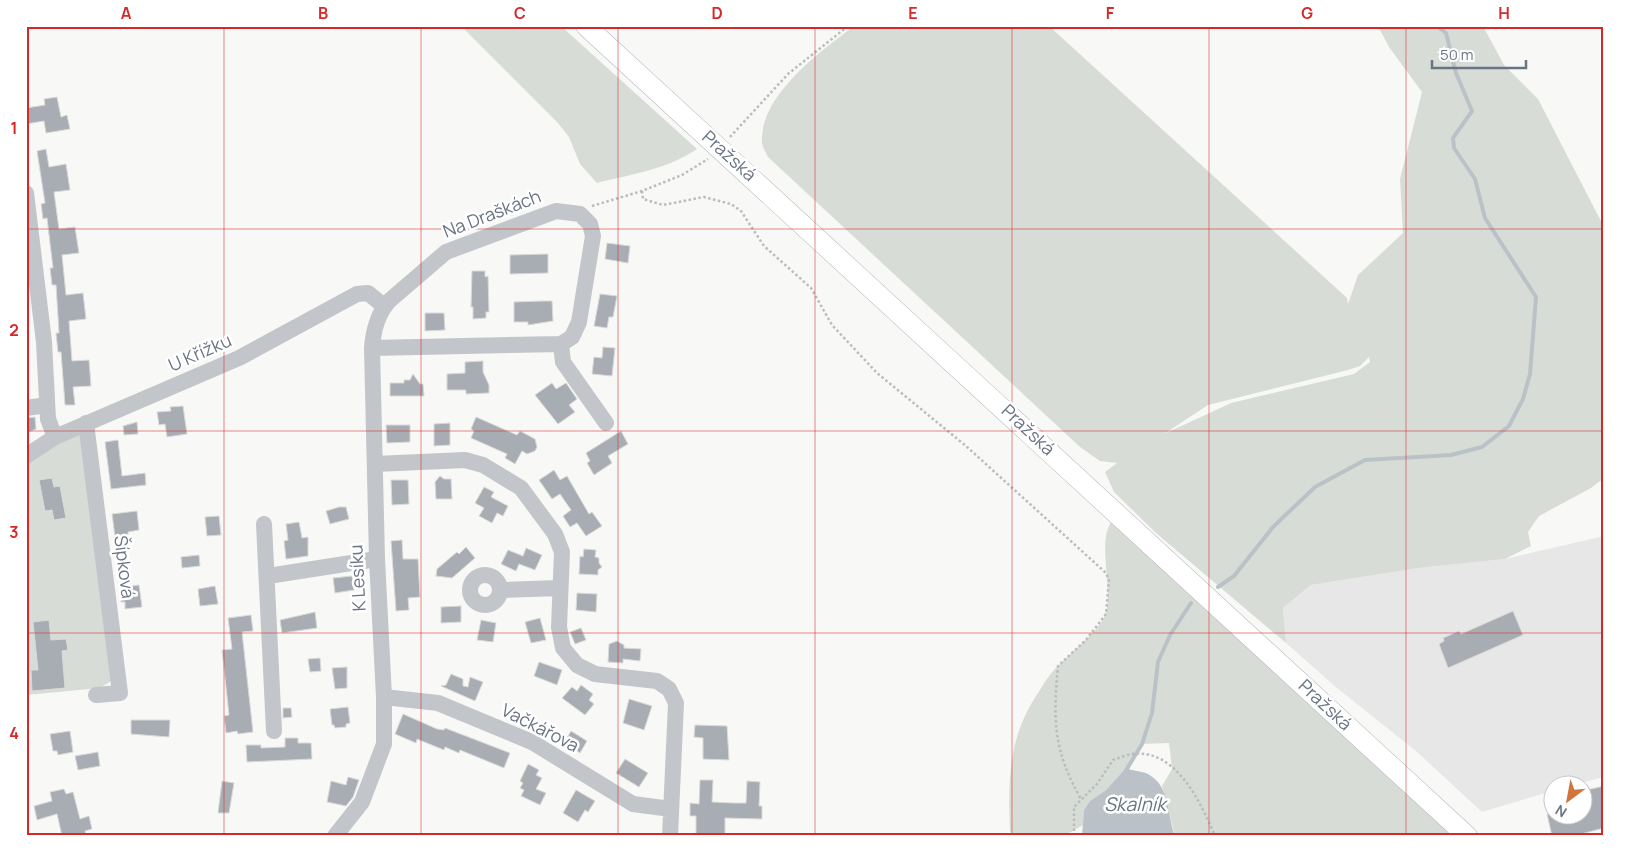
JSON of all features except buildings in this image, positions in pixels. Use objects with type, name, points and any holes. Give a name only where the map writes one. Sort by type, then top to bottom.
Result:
[{"type":"main road","name":"Pražská","points":[[586,26],[1467,836]]},
{"type":"street","points":[[26,193],[31,274],[44,342],[48,419],[55,437]]},
{"type":"street","name":"Na Draškách","points":[[384,306],[446,252],[556,211],[580,214]]},
{"type":"street","points":[[372,348],[561,344],[572,337],[579,322],[593,236],[590,224],[580,214]]},
{"type":"street","name":"U Křížku","points":[[26,456],[55,437],[245,355],[357,294],[368,293],[384,306]]},
{"type":"street","name":"K Lesíku","points":[[335,836],[362,802],[384,744],[372,348],[373,338],[384,306]]},
{"type":"street","points":[[561,344],[563,362],[606,424]]},
{"type":"street","points":[[26,408],[47,406]]},
{"type":"street","name":"Šípková","points":[[86,423],[120,693],[96,695]]},
{"type":"street","points":[[375,464],[465,460],[483,465],[522,488],[556,534],[562,552],[559,627],[563,648],[577,665],[595,674],[657,681],[669,689],[676,703],[670,836]]},
{"type":"street","points":[[264,524],[274,731]]},
{"type":"street","points":[[268,576],[377,559]]},
{"type":"street","points":[[500,590],[560,588]]},
{"type":"street","name":"Vačkářova","points":[[384,697],[438,703],[532,742],[633,804],[671,809]]},
{"type":"path","points":[[580,214],[595,204],[642,191],[695,168],[720,148],[788,74],[848,26]]},
{"type":"path","points":[[642,191],[643,199],[663,205],[704,197],[731,204],[741,211],[764,246],[811,288],[832,325],[877,374],[966,446],[1106,573],[1109,580],[1106,614],[1086,640],[1058,666],[1054,713],[1058,745],[1067,772],[1081,799]]},
{"type":"path","points":[[1074,836],[1074,807],[1097,784],[1113,760],[1131,754],[1139,754],[1163,760],[1181,776],[1200,801],[1215,836]]},
{"type":"shaded area","points":[[461,26],[561,26],[697,149],[662,166],[597,183],[580,164],[569,137],[558,123]]},
{"type":"shaded area","points":[[854,26],[1049,26],[1347,298],[1348,304],[1358,275],[1403,233],[1400,179],[1422,92],[1389,47],[1378,26],[1483,26],[1504,65],[1538,99],[1604,227],[1604,478],[1591,488],[1539,516],[1528,532],[1531,546],[1505,559],[1419,568],[1311,585],[1283,608],[1286,643],[1156,533],[1114,492],[1105,472],[1117,463],[1100,461],[1080,447],[768,157],[762,142],[764,125],[771,108],[782,91],[810,61]],"holes":[[[1369,357],[1370,362],[1354,374],[1231,403],[1164,434],[1208,405],[1348,370],[1360,366]]]},
{"type":"shaded area","points":[[86,423],[118,677],[100,688],[26,695],[26,456]]},
{"type":"shaded area","points":[[1113,520],[1455,836],[1175,836],[1162,786],[1172,769],[1169,743],[1141,744],[1126,768],[1106,790],[1090,801],[1084,810],[1083,825],[1064,836],[1019,836],[1010,832],[1010,775],[1016,741],[1029,707],[1047,679],[1103,620],[1108,602],[1106,538],[1108,528]]},
{"type":"shaded area","points":[[1604,536],[1604,777],[1592,780],[1592,774],[1542,774],[1542,794],[1482,812],[1416,751],[1337,688],[1286,643],[1283,608],[1311,585],[1419,568],[1505,559]]},
{"type":"water","name":"Skalník","points":[[1126,768],[1148,774],[1157,781],[1165,795],[1175,836],[1082,836],[1084,810],[1090,801],[1106,790]]},
{"type":"waterway","points":[[1218,587],[1234,576],[1273,527],[1315,487],[1365,460],[1451,455],[1482,447],[1509,426],[1523,399],[1530,374],[1536,297],[1485,218],[1475,179],[1454,148],[1453,138],[1472,111],[1456,73],[1446,33],[1437,26]]},
{"type":"waterway","points":[[1125,772],[1142,744],[1152,713],[1158,662],[1170,635],[1191,603]]}]
